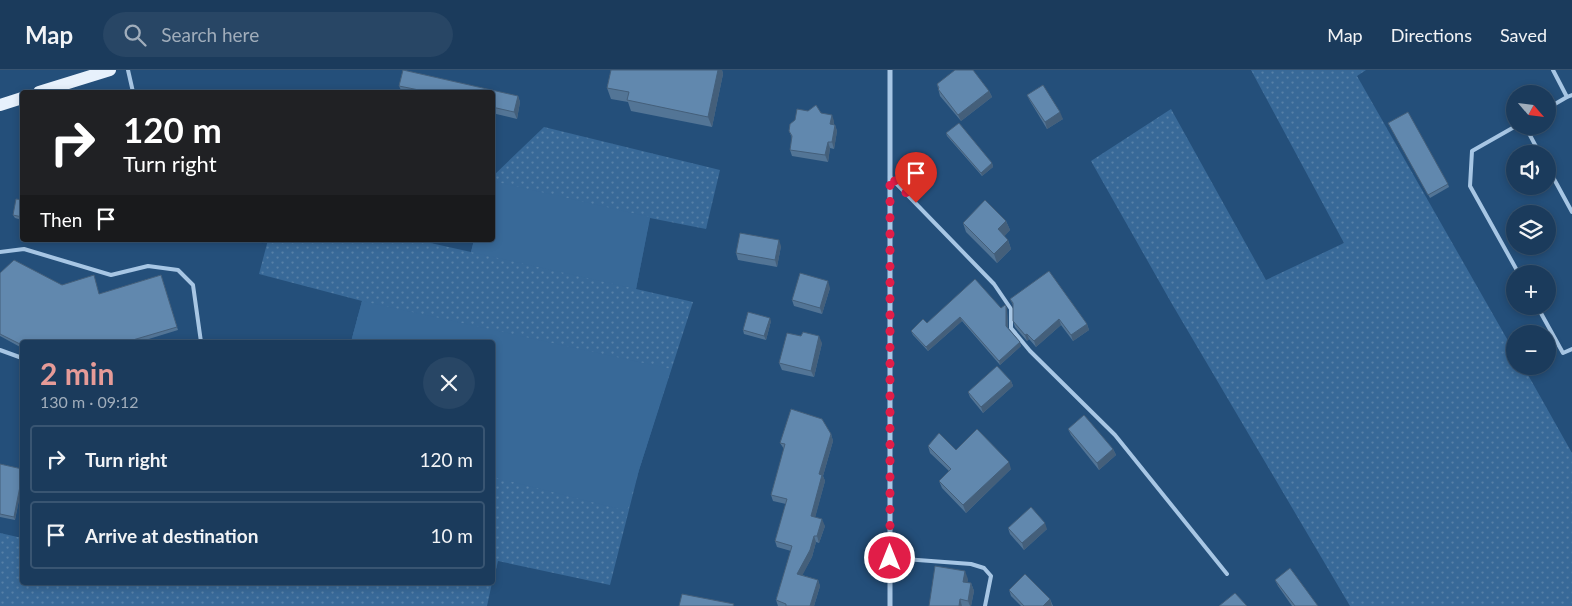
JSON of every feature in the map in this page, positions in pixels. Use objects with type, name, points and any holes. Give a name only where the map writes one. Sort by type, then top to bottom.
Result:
[{"type":"main road","points":[[45,90],[110,70]]},
{"type":"main road","points":[[0,105],[20,99]]},
{"type":"street","points":[[890,70],[890,606]]},
{"type":"lane","points":[[128,70],[133,90]]},
{"type":"lane","points":[[1553,70],[1567,97]]},
{"type":"lane","points":[[1556,103],[1572,95]]},
{"type":"lane","points":[[1506,132],[1472,151],[1470,186],[1514,265]]},
{"type":"lane","points":[[890,176],[994,284],[1011,309],[1011,328],[1030,351],[1115,435],[1227,574]]},
{"type":"lane","points":[[1556,183],[1572,212]]},
{"type":"lane","points":[[0,252],[24,249],[111,275],[148,266],[178,270],[193,285],[201,340]]},
{"type":"lane","points":[[1542,315],[1563,354],[1572,349]]},
{"type":"lane","points":[[0,350],[20,357]]},
{"type":"lane","points":[[890,558],[971,564],[984,568],[991,576],[985,606]]},
{"type":"shaded area","points":[[1251,70],[1366,70],[1357,76],[1506,337],[1506,375],[1528,375],[1572,453],[1572,606],[1350,606],[1172,304],[1091,161],[1171,109],[1266,280],[1344,243]]},
{"type":"shaded area","points":[[544,127],[720,170],[706,229],[650,218],[636,289],[693,302],[639,470],[610,585],[498,561],[495,574],[495,340],[352,340],[362,301],[259,274],[267,242],[426,242],[471,252],[474,242],[495,242],[495,174]]},
{"type":"shaded area","points":[[495,181],[650,217],[636,289],[471,252],[474,242],[495,242]]},
{"type":"shaded area","points":[[362,301],[671,369],[627,511],[495,478],[495,340],[352,340]]},
{"type":"shaded area","points":[[0,533],[20,538],[20,585],[492,585],[487,606],[0,606]]},
{"type":"building","points":[[403,70],[491,90],[419,90],[399,86]]},
{"type":"building","points":[[611,70],[718,70],[708,117],[627,100],[629,92],[607,88]]},
{"type":"building","points":[[955,70],[973,70],[989,91],[958,115],[938,89],[937,84]]},
{"type":"building","points":[[1043,85],[1060,112],[1045,122],[1027,95]]},
{"type":"building","points":[[495,91],[518,96],[514,112],[495,108]]},
{"type":"building","points":[[816,105],[821,113],[832,115],[830,124],[835,125],[832,142],[828,142],[825,155],[790,150],[792,136],[789,131],[790,124],[795,120],[797,109],[808,111]]},
{"type":"building","points":[[1408,112],[1448,184],[1428,195],[1388,123]]},
{"type":"building","points":[[959,123],[992,163],[981,173],[946,133]]},
{"type":"building","points":[[16,199],[20,200],[20,217],[13,215]]},
{"type":"building","points":[[985,200],[1006,221],[998,229],[1008,240],[994,254],[963,223]]},
{"type":"building","points":[[740,233],[779,240],[775,260],[736,253]]},
{"type":"building","points":[[14,260],[62,285],[94,275],[99,294],[161,275],[177,327],[133,340],[20,340],[20,344],[0,334],[0,273]]},
{"type":"building","points":[[1049,271],[1087,324],[1071,335],[1059,319],[1034,341],[1027,334],[1025,335],[1013,321],[1013,303],[1010,299]]},
{"type":"building","points":[[800,273],[828,281],[820,308],[792,300]]},
{"type":"building","points":[[975,279],[1001,308],[1006,306],[1006,326],[1020,342],[999,361],[960,317],[926,347],[911,331],[923,319],[927,323]]},
{"type":"building","points":[[748,312],[770,318],[764,336],[743,330]]},
{"type":"building","points":[[803,332],[819,336],[811,371],[779,363],[787,333],[801,336]]},
{"type":"building","points":[[997,366],[1011,381],[981,407],[968,392]]},
{"type":"building","points":[[791,409],[822,419],[831,434],[819,474],[822,475],[811,516],[822,519],[817,536],[814,536],[810,550],[797,574],[818,580],[810,606],[786,606],[786,604],[776,600],[792,546],[775,541],[787,499],[771,495],[785,444],[780,443]]},
{"type":"building","points":[[1084,415],[1113,449],[1097,463],[1068,429]]},
{"type":"building","points":[[977,429],[1009,462],[963,505],[939,481],[951,469],[928,446],[939,433],[956,450]]},
{"type":"building","points":[[0,464],[20,469],[20,486],[14,517],[0,514]]},
{"type":"building","points":[[1031,507],[1045,523],[1022,543],[1008,528]]},
{"type":"building","points":[[935,566],[965,571],[963,582],[971,583],[968,601],[960,599],[959,606],[929,606]]},
{"type":"building","points":[[1290,568],[1318,606],[1295,606],[1275,580]]},
{"type":"building","points":[[1025,574],[1050,599],[1043,606],[1024,606],[1009,590]]},
{"type":"building","points":[[1235,593],[1247,606],[1219,606]]},
{"type":"building","points":[[682,594],[734,604],[733,606],[679,606]]},
{"type":"route","points":[[890,558],[890,176],[916,203]]}]
